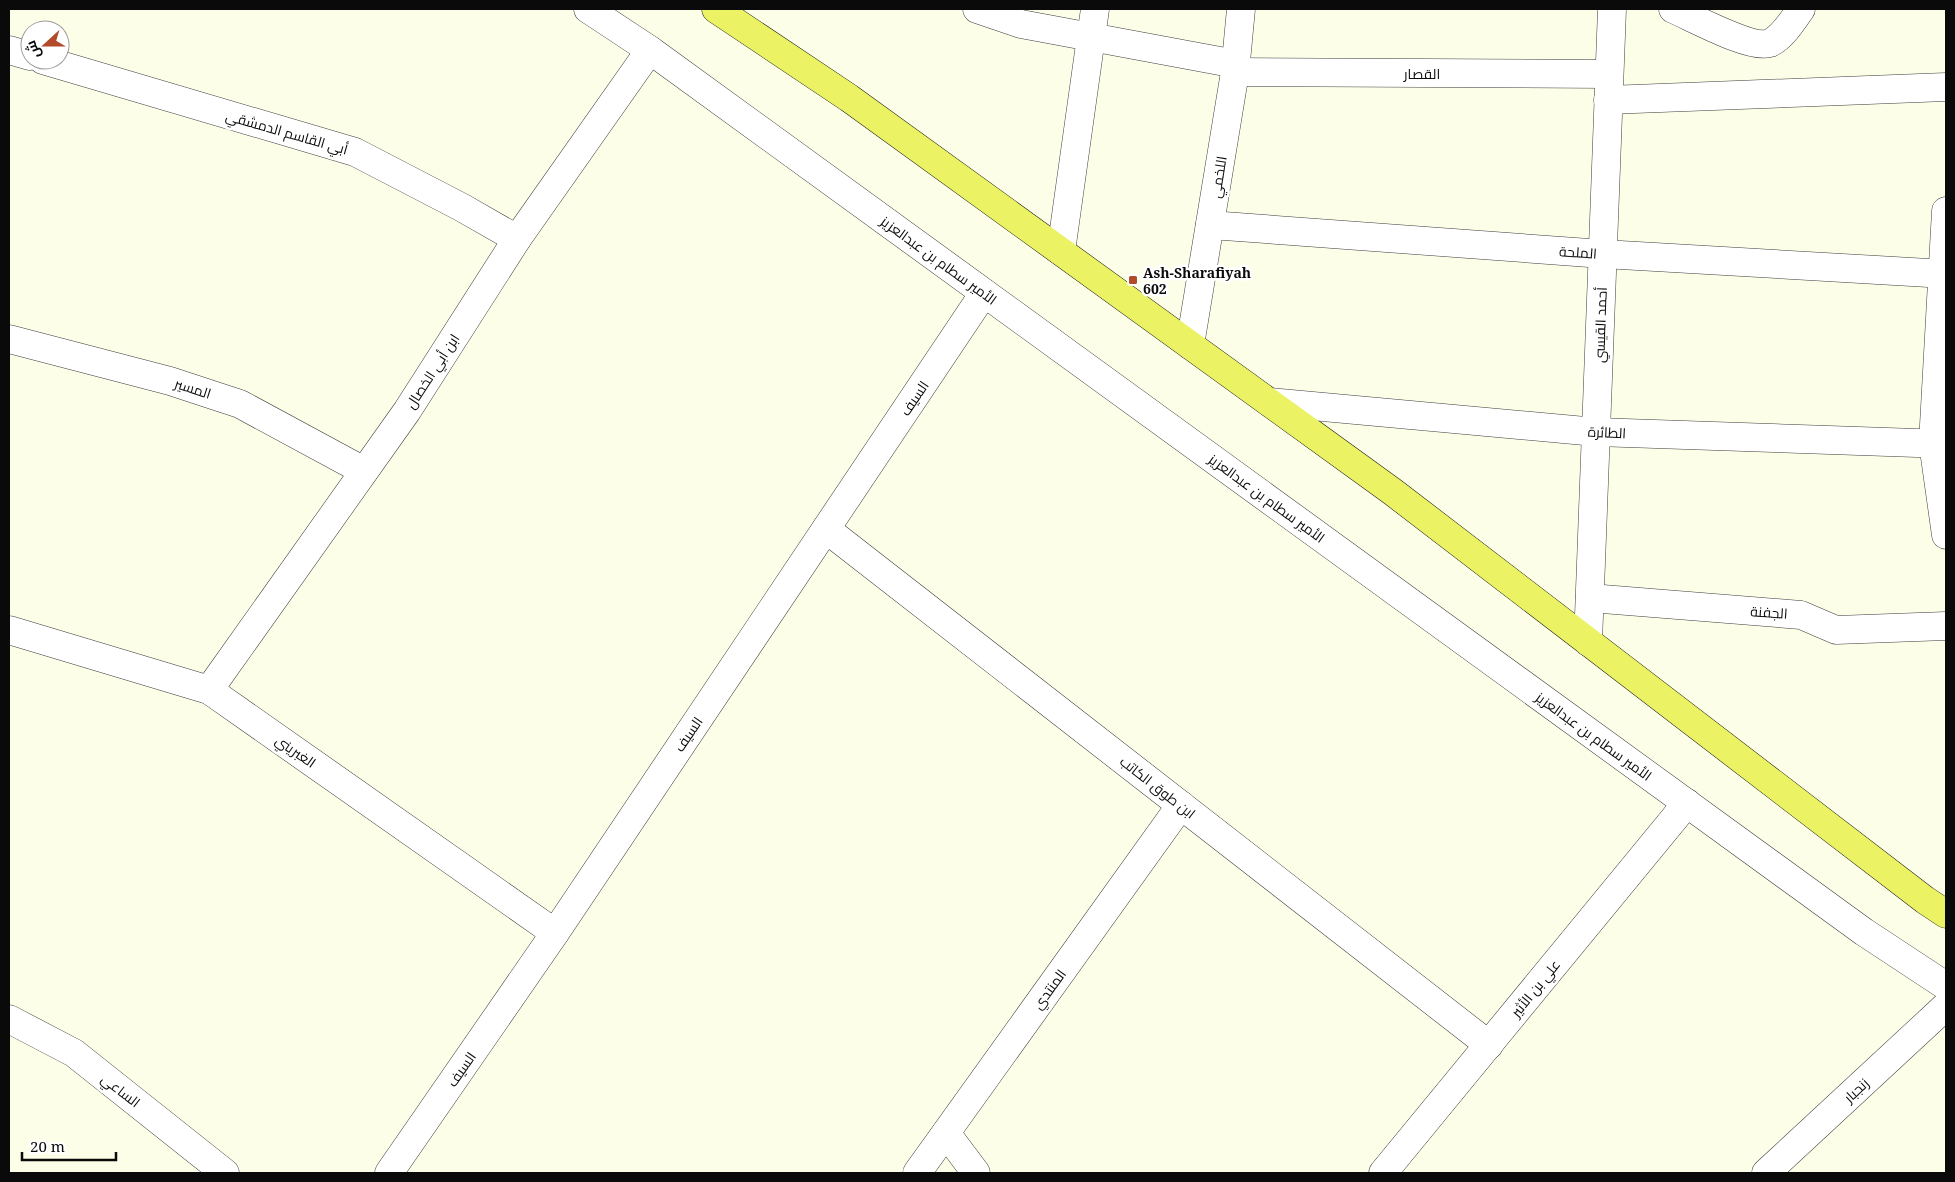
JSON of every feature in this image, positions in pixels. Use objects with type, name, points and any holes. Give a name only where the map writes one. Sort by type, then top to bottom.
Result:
[{"type":"main road","points":[[716,9],[849,98],[1393,492],[1925,900],[1946,914]]},
{"type":"street","name":"الأمير سطام بن عبدالعزيز","points":[[588,9],[650,50],[1864,932],[1946,986]]},
{"type":"street","name":"القصار","points":[[977,9],[1021,24],[1236,68],[1609,87],[1946,87]]},
{"type":"street","points":[[1060,251],[1095,9]]},
{"type":"street","name":"اللخمي","points":[[1190,346],[1236,68],[1241,9]]},
{"type":"street","name":"أحمد القيسي","points":[[1588,642],[1612,9]]},
{"type":"street","points":[[1673,9],[1745,42],[1758,44],[1770,42],[1784,32],[1801,9]]},
{"type":"street","name":"ابن أبي الخصال","points":[[209,690],[407,410],[517,240],[650,50]]},
{"type":"street","name":"أبي القاسم الدمشقي","points":[[70,68],[355,152],[461,207],[517,240]]},
{"type":"street","points":[[1946,211],[1940,443],[1946,535]]},
{"type":"street","name":"الملحة","points":[[1210,225],[1603,254],[1944,274]]},
{"type":"street","name":"السيف","points":[[389,1173],[555,933],[984,293]]},
{"type":"street","name":"المسير","points":[[9,339],[170,380],[240,404],[364,472]]},
{"type":"street","name":"الطائرة","points":[[1269,402],[1596,432],[1940,443]]},
{"type":"street","name":"ابن طوق الكاتب","points":[[826,529],[1489,1045]]},
{"type":"street","name":"الجفنة","points":[[1590,598],[1802,615],[1836,630],[1946,626]]},
{"type":"street","name":"الغبريني","points":[[9,630],[209,690],[555,933]]},
{"type":"street","name":"علي بن الأثير","points":[[1383,1173],[1687,803]]},
{"type":"street","name":"المنتدي","points":[[917,1173],[1181,805]]},
{"type":"street","name":"زنجبار","points":[[1766,1173],[1946,1006]]},
{"type":"street","name":"الساعي","points":[[9,1019],[74,1054],[225,1173]]},
{"type":"street","points":[[946,1133],[976,1173]]},
{"type":"place","name":"Ash-Sharafiyah 602","points":[[1133,280]]}]
